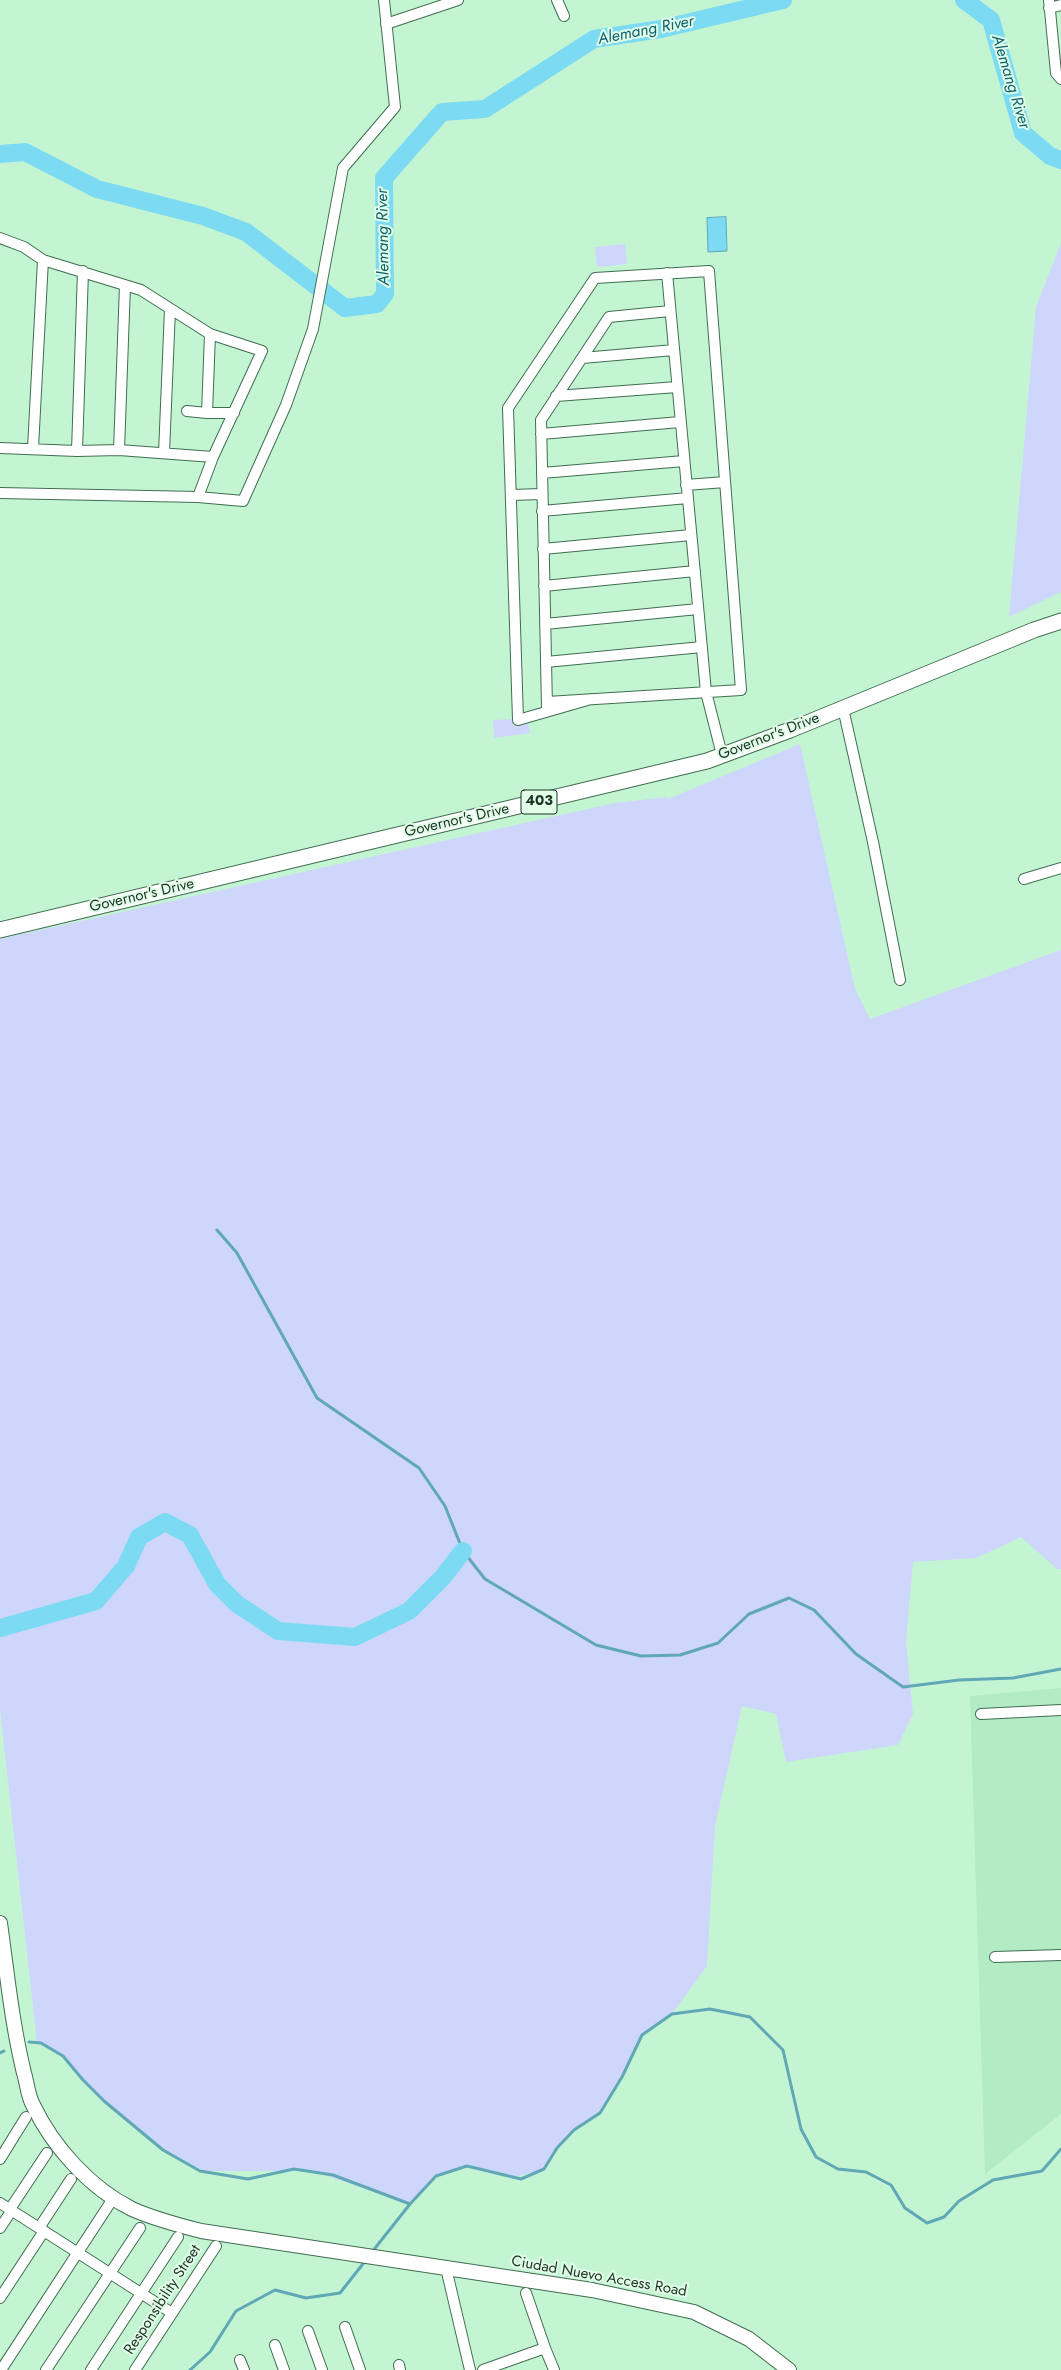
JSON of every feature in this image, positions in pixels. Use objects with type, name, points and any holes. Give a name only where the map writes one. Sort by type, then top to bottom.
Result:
[{"type":"main road","name":"Governor's Drive","points":[[0,930],[654,775],[722,755],[843,708],[1034,630],[1061,621]]},
{"type":"street","points":[[0,493],[198,497],[243,501],[286,405],[313,329],[343,168],[395,107],[384,0]]},
{"type":"street","points":[[386,24],[458,0]]},
{"type":"street","points":[[557,0],[564,16]]},
{"type":"street","points":[[1061,5],[1049,4],[1057,51],[1056,73],[1061,79]]},
{"type":"street","points":[[0,238],[24,247],[43,260],[141,290],[210,334],[262,351],[213,457],[198,497]]},
{"type":"street","points":[[33,448],[43,260]]},
{"type":"street","points":[[77,451],[83,271]]},
{"type":"street","points":[[710,271],[741,690],[591,699],[547,707],[518,720],[508,408],[595,278],[666,273],[710,271]]},
{"type":"street","points":[[666,273],[706,692],[722,755]]},
{"type":"street","points":[[119,450],[125,285]]},
{"type":"street","points":[[164,453],[170,309]]},
{"type":"street","points":[[547,707],[541,420],[609,317],[670,311]]},
{"type":"street","points":[[207,412],[210,334]]},
{"type":"street","points":[[582,358],[674,350]]},
{"type":"street","points":[[556,396],[677,387]]},
{"type":"street","points":[[187,411],[234,413]]},
{"type":"street","points":[[541,434],[680,422]]},
{"type":"street","points":[[0,448],[33,448],[77,451],[119,450],[213,457]]},
{"type":"street","points":[[542,473],[684,461]]},
{"type":"street","points":[[686,485],[725,482]]},
{"type":"street","points":[[510,495],[542,494]]},
{"type":"street","points":[[542,511],[688,498]]},
{"type":"street","points":[[543,549],[691,535]]},
{"type":"street","points":[[544,586],[694,571]]},
{"type":"street","points":[[545,624],[698,609]]},
{"type":"street","points":[[546,662],[702,648]]},
{"type":"street","points":[[843,708],[871,834],[900,980]]},
{"type":"street","points":[[1024,880],[1061,868]]},
{"type":"street","points":[[981,1714],[1061,1710]]},
{"type":"street","points":[[0,1924],[17,2038],[32,2104],[49,2134],[71,2160],[86,2176],[114,2197],[1,2370]]},
{"type":"street","points":[[995,1957],[1061,1955]]},
{"type":"street","points":[[0,2159],[26,2117]]},
{"type":"street","points":[[0,2228],[47,2153]]},
{"type":"street","points":[[0,2298],[71,2179]]},
{"type":"street","name":"Ciudad Nuevo Access Road","points":[[114,2197],[131,2208],[166,2222],[201,2231],[592,2290],[694,2312],[749,2338],[789,2370]]},
{"type":"street","points":[[0,2203],[172,2313]]},
{"type":"street","points":[[46,2370],[140,2228]]},
{"type":"street","points":[[91,2370],[178,2237]]},
{"type":"street","name":"Responsibility Street","points":[[135,2370],[216,2246]]},
{"type":"street","points":[[440,2267],[470,2370]]},
{"type":"street","points":[[526,2293],[554,2370]]},
{"type":"street","points":[[345,2327],[360,2370]]},
{"type":"street","points":[[308,2331],[322,2370]]},
{"type":"street","points":[[275,2345],[284,2370]]},
{"type":"street","points":[[483,2370],[545,2348]]},
{"type":"street","points":[[240,2360],[244,2370]]},
{"type":"shaded area","points":[[726,217],[727,251],[708,252],[707,218]]},
{"type":"shaded area","points":[[1061,243],[1061,592],[1009,617],[1036,307]]},
{"type":"shaded area","points":[[625,244],[627,264],[597,267],[595,247]]},
{"type":"shaded area","points":[[513,719],[513,726],[528,724],[530,733],[494,738],[493,720]]},
{"type":"shaded area","points":[[800,744],[855,989],[870,1019],[1061,950],[1061,1569],[1057,1569],[1021,1537],[976,1558],[913,1562],[906,1641],[913,1714],[898,1745],[786,1762],[776,1714],[742,1706],[715,1826],[707,1966],[672,2014],[642,2035],[622,2076],[598,2114],[573,2131],[557,2147],[544,2169],[515,2177],[467,2166],[436,2176],[410,2204],[312,2171],[205,2171],[163,2150],[104,2101],[63,2056],[37,2043],[0,1710],[0,939],[615,803],[667,797],[668,799]]},
{"type":"shaded area","points":[[1061,1688],[1061,2114],[985,2174],[970,1696]]},
{"type":"waterway","name":"Alemang River","points":[[0,154],[25,152],[97,189],[203,216],[246,232],[345,308],[377,304],[385,294],[384,178],[442,112],[485,109],[594,39],[661,29],[783,0]]},
{"type":"waterway","name":"Alemang River","points":[[964,0],[991,20],[1023,133],[1050,156],[1061,160]]},
{"type":"waterway","points":[[217,1230],[237,1253],[317,1398],[419,1468],[445,1506],[463,1551],[485,1579],[596,1645],[641,1656],[680,1655],[718,1643],[749,1614],[789,1598],[814,1610],[856,1654],[903,1687],[959,1680],[1013,1678],[1061,1669]]},
{"type":"waterway","points":[[0,1628],[96,1601],[126,1566],[139,1537],[165,1522],[190,1535],[217,1584],[237,1604],[278,1631],[355,1637],[409,1611],[443,1577],[463,1551]]},
{"type":"waterway","points":[[372,2252],[410,2204],[436,2176],[467,2166],[521,2179],[544,2169],[557,2148],[574,2130],[600,2113],[622,2077],[642,2035],[672,2014],[710,2009],[750,2017],[783,2050],[801,2129],[816,2157],[838,2169],[866,2172],[891,2185],[905,2208],[927,2223],[944,2217],[959,2201],[993,2180],[1042,2171],[1061,2149]]},
{"type":"waterway","points":[[29,2042],[41,2043],[63,2056],[83,2080],[104,2101],[163,2150],[200,2171],[248,2179],[294,2169],[333,2175],[410,2204]]},
{"type":"waterway","points":[[0,2053],[4,2051]]},
{"type":"waterway","points":[[190,2370],[210,2352],[236,2311],[275,2290],[306,2298],[340,2293],[366,2260]]}]
